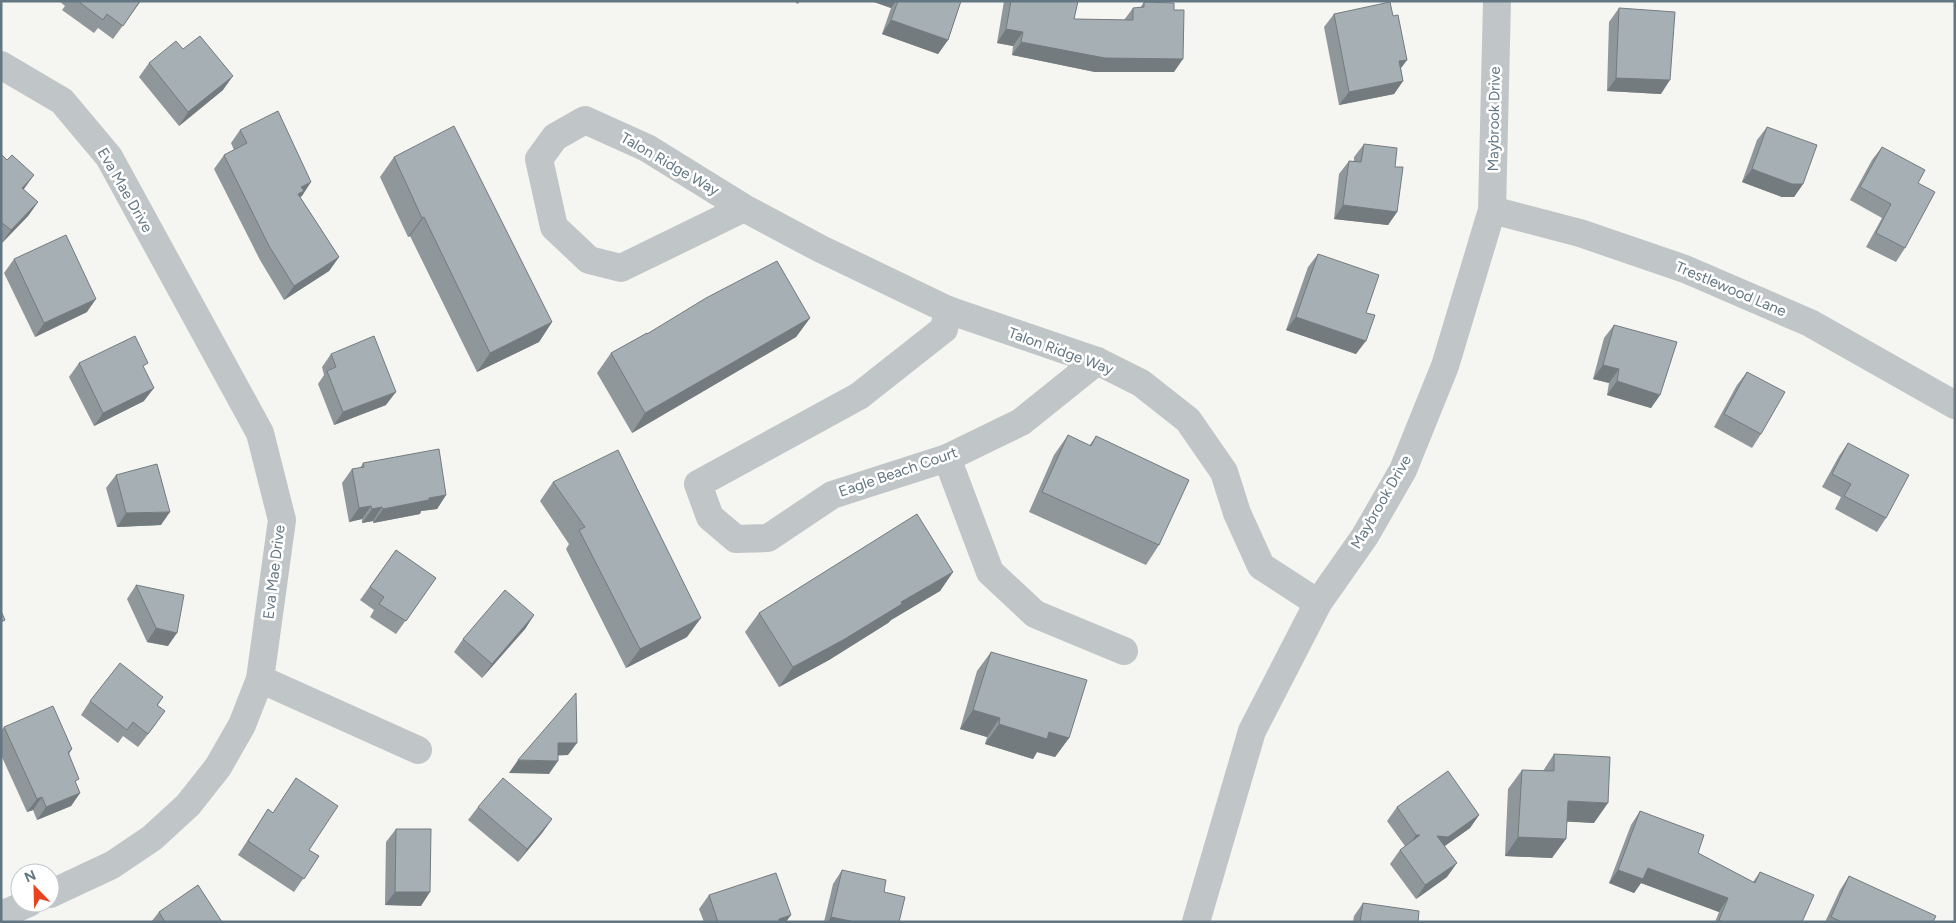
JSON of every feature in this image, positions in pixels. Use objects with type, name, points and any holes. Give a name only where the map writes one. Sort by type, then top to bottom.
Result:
[{"type":"street","name":"Maybrook Drive","points":[[1196,922],[1252,731],[1318,602],[1365,536],[1403,470],[1445,366],[1492,210],[1497,1]]},
{"type":"street","name":"Eva Mae Drive","points":[[1,64],[62,101],[109,157],[260,433],[282,520],[260,679],[242,725],[218,767],[188,805],[171,822],[133,852],[91,876],[60,890]]},
{"type":"street","name":"Talon Ridge Way","points":[[744,208],[621,268],[589,260],[554,226],[539,158],[555,137],[586,120],[647,148],[744,208],[821,249],[948,310],[1097,361],[1141,383],[1188,420],[1224,472],[1237,513],[1261,566],[1318,602]]},
{"type":"street","name":"Trestlewood Lane","points":[[1492,210],[1580,233],[1686,269],[1810,323],[1955,405]]},
{"type":"street","name":"Eagle Beach Court","points":[[948,310],[944,330],[859,396],[698,484],[710,517],[736,539],[768,538],[832,495],[947,458],[1021,422],[1097,361]]},
{"type":"street","points":[[947,458],[990,572],[1035,614],[1124,651]]},
{"type":"street","points":[[260,679],[418,750]]},
{"type":"building","points":[[78,1],[140,1],[123,26],[107,14],[103,20]]},
{"type":"building","points":[[898,1],[961,1],[948,40],[891,20]]},
{"type":"building","points":[[1011,1],[1078,1],[1074,19],[1133,20],[1133,8],[1144,7],[1144,2],[1174,3],[1174,10],[1184,10],[1183,59],[1105,58],[1021,42],[1023,32],[1006,29]]},
{"type":"building","points":[[1390,2],[1393,16],[1398,15],[1407,60],[1399,61],[1403,81],[1349,92],[1334,14]]},
{"type":"building","points":[[1619,8],[1675,12],[1670,80],[1616,78]]},
{"type":"building","points":[[200,36],[233,76],[188,112],[149,63],[176,41],[183,49]]},
{"type":"building","points":[[278,111],[311,182],[301,187],[304,191],[298,194],[339,257],[294,286],[269,246],[224,155],[247,143],[240,130]]},
{"type":"building","points":[[454,126],[552,322],[490,353],[424,217],[422,218],[394,157]]},
{"type":"building","points":[[1767,127],[1817,145],[1803,184],[1792,184],[1752,169]]},
{"type":"building","points":[[1364,144],[1397,148],[1395,167],[1403,167],[1397,212],[1343,205],[1349,161],[1361,162]]},
{"type":"building","points":[[1882,147],[1925,170],[1918,183],[1935,192],[1905,248],[1876,233],[1891,204],[1860,187]]},
{"type":"building","points":[[1,154],[7,160],[12,155],[34,175],[22,188],[38,202],[11,230],[1,222]]},
{"type":"building","points":[[66,235],[96,299],[44,323],[14,259]]},
{"type":"building","points":[[1318,254],[1379,275],[1366,313],[1375,315],[1366,341],[1296,317]]},
{"type":"building","points":[[777,261],[810,318],[645,413],[611,353],[647,334],[706,298]]},
{"type":"building","points":[[1614,325],[1677,342],[1660,395],[1617,381],[1619,369],[1603,365]]},
{"type":"building","points":[[135,336],[148,363],[143,366],[154,388],[103,413],[79,363]]},
{"type":"building","points":[[374,336],[396,392],[343,412],[327,371],[336,367],[331,354]]},
{"type":"building","points":[[1747,372],[1785,392],[1761,434],[1724,414]]},
{"type":"building","points":[[1068,435],[1091,446],[1096,436],[1189,480],[1159,545],[1042,492]]},
{"type":"building","points":[[1848,443],[1909,475],[1886,518],[1844,496],[1851,484],[1832,474]]},
{"type":"building","points":[[439,449],[446,495],[383,509],[382,507],[372,509],[371,506],[359,508],[352,469],[364,467],[363,463]]},
{"type":"building","points":[[618,450],[701,618],[640,649],[579,530],[585,527],[553,482]]},
{"type":"building","points":[[157,464],[170,512],[126,513],[116,475]]},
{"type":"building","points":[[917,514],[953,572],[901,602],[902,604],[843,640],[793,667],[759,613]]},
{"type":"building","points":[[396,550],[436,578],[406,621],[379,604],[384,597],[370,587]]},
{"type":"building","points":[[136,585],[184,595],[177,633],[156,628]]},
{"type":"building","points":[[505,590],[534,615],[492,664],[463,639]]},
{"type":"building","points":[[1,611],[5,620],[1,622]]},
{"type":"building","points":[[991,652],[1087,680],[1069,738],[1049,732],[1047,739],[999,724],[1000,718],[973,710]]},
{"type":"building","points":[[120,663],[163,697],[157,705],[165,711],[148,734],[133,722],[127,730],[90,701]]},
{"type":"building","points":[[576,693],[577,743],[558,743],[558,761],[518,760]]},
{"type":"building","points":[[53,706],[72,749],[68,752],[79,779],[75,781],[80,793],[46,807],[42,797],[37,799],[4,727]]},
{"type":"building","points":[[1554,754],[1610,757],[1608,803],[1568,801],[1566,839],[1518,837],[1522,770],[1554,771]]},
{"type":"building","points":[[1448,771],[1479,815],[1448,837],[1437,836],[1457,863],[1425,885],[1400,850],[1420,835],[1416,835],[1397,807]]},
{"type":"building","points":[[296,778],[338,806],[309,850],[319,856],[304,879],[248,841],[268,809],[273,813]]},
{"type":"building","points":[[503,778],[552,819],[527,849],[478,807]]},
{"type":"building","points":[[1640,811],[1704,835],[1698,853],[1755,883],[1760,872],[1814,895],[1802,922],[1723,922],[1719,920],[1728,898],[1648,868],[1643,879],[1618,870]]},
{"type":"building","points":[[396,829],[431,829],[430,892],[395,892]]},
{"type":"building","points":[[842,870],[886,880],[884,892],[905,897],[899,922],[855,922],[831,917]]},
{"type":"building","points":[[776,873],[791,915],[779,919],[779,922],[718,922],[709,895]]},
{"type":"building","points":[[1849,876],[1936,916],[1933,922],[1842,922],[1831,917]]},
{"type":"building","points":[[198,885],[222,922],[165,922],[159,912]]},
{"type":"building","points":[[1363,903],[1419,911],[1418,922],[1360,922]]}]
